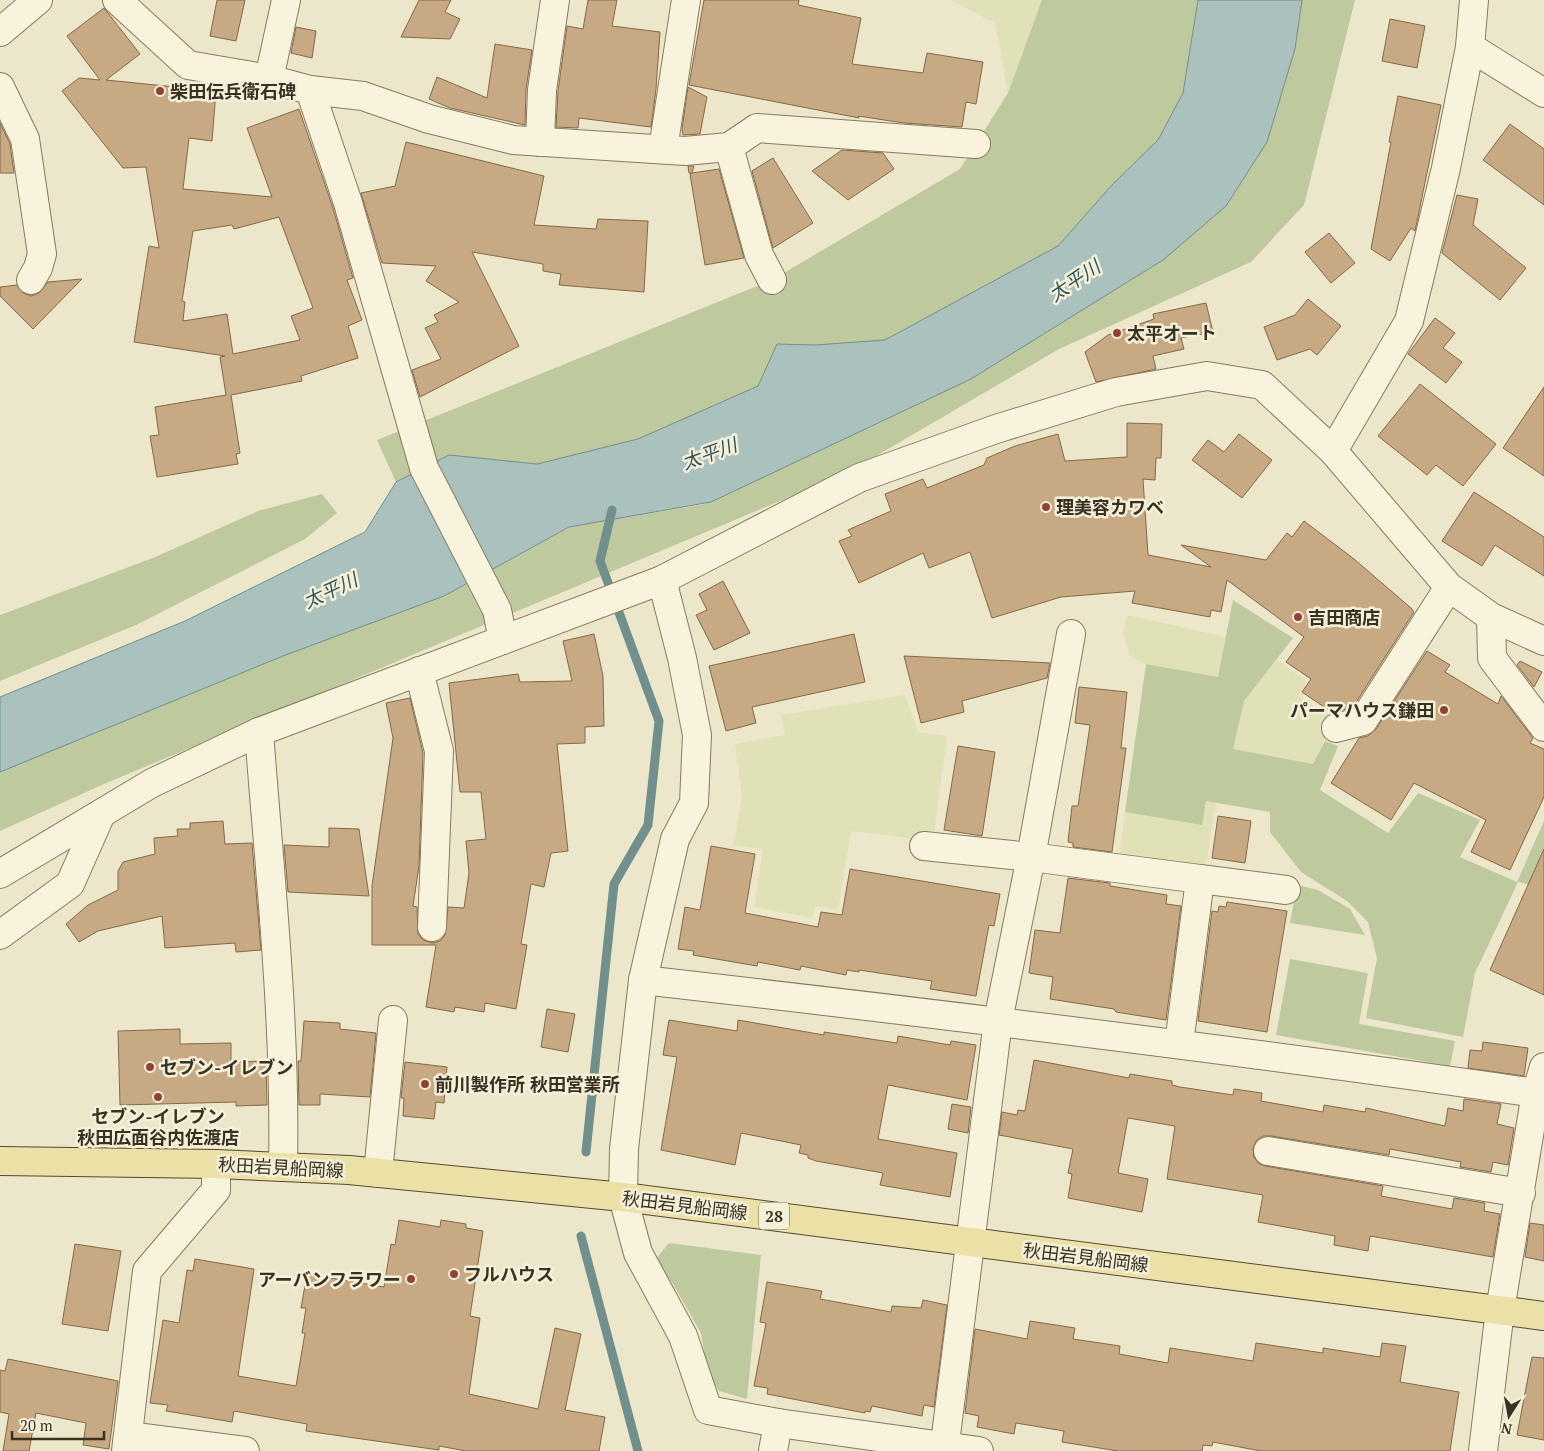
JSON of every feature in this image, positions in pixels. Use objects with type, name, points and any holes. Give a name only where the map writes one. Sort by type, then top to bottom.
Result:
[{"type":"main road","name":"秋田岩見船岡線","points":[[0,1161],[216,1164],[283,1167],[378,1173],[623,1197],[1544,1316]]},
{"type":"street","points":[[0,32],[38,0]]},
{"type":"street","points":[[117,0],[188,65],[269,79],[310,90],[364,96],[429,119],[513,140],[685,151],[729,147],[756,128],[976,144]]},
{"type":"street","points":[[269,79],[286,0]]},
{"type":"street","points":[[540,142],[542,90],[555,0]]},
{"type":"street","points":[[663,149],[686,0]]},
{"type":"street","points":[[1333,451],[1409,322],[1446,168],[1470,47],[1474,0]]},
{"type":"street","points":[[1470,47],[1544,93]]},
{"type":"street","points":[[0,87],[25,139],[42,254],[38,268],[31,280]]},
{"type":"street","points":[[310,90],[348,203],[424,468],[497,610],[503,640]]},
{"type":"street","points":[[729,147],[759,255],[772,280]]},
{"type":"street","points":[[0,874],[152,783],[258,732],[662,580],[859,478],[996,429],[1116,392],[1207,376],[1262,385],[1333,451],[1449,587],[1491,616],[1544,641]]},
{"type":"street","points":[[662,580],[682,658],[697,735],[694,803],[675,839],[643,980],[624,1149],[623,1197],[638,1253],[683,1336],[708,1410],[944,1449],[979,1451]]},
{"type":"street","points":[[1336,728],[1363,721],[1449,587]]},
{"type":"street","points":[[1491,616],[1492,658],[1544,727]]},
{"type":"street","points":[[944,1449],[998,1021],[1031,857],[1071,634]]},
{"type":"street","points":[[419,671],[439,751],[432,927]]},
{"type":"street","points":[[258,732],[282,1048],[284,1097],[283,1167]]},
{"type":"street","points":[[0,934],[70,884],[101,814]]},
{"type":"street","points":[[924,846],[1031,857],[1286,890]]},
{"type":"street","points":[[1179,1044],[1200,879]]},
{"type":"street","points":[[643,980],[998,1021],[1536,1093]]},
{"type":"street","points":[[378,1173],[393,1020]]},
{"type":"street","points":[[1484,1451],[1500,1310],[1536,1093],[1544,1066]]},
{"type":"street","points":[[1268,1151],[1520,1193]]},
{"type":"street","points":[[216,1164],[216,1190],[147,1270],[127,1444],[245,1451]]},
{"type":"street","points":[[774,1451],[778,1422]]},
{"type":"green space","points":[[950,0],[1042,0],[1008,93],[995,23]]},
{"type":"green space","points":[[1042,0],[1198,0],[1183,93],[1158,141],[1112,185],[1058,246],[885,340],[815,345],[777,344],[758,386],[638,439],[537,464],[449,455],[396,482],[377,440],[772,280],[960,169],[1008,93]]},
{"type":"green space","points":[[1302,0],[1355,0],[1304,205],[1251,262],[1059,349],[847,473],[104,784],[0,831],[0,772],[283,656],[444,596],[570,527],[705,504],[971,379],[1163,260],[1295,49]]},
{"type":"green space","points":[[322,494],[337,513],[305,539],[136,625],[0,681],[0,615],[153,558],[258,511]]},
{"type":"green space","points":[[1233,600],[1293,638],[1244,701],[1233,749],[1313,764],[1325,741],[1338,746],[1320,790],[1388,833],[1418,793],[1480,820],[1460,857],[1517,882],[1544,821],[1544,888],[1518,882],[1475,973],[1463,1037],[1366,1018],[1377,958],[1368,922],[1347,901],[1301,872],[1270,832],[1270,812],[1206,801],[1202,825],[1125,812],[1146,664],[1218,677]]},
{"type":"green space","points":[[1127,615],[1226,637],[1218,677],[1146,664],[1130,656],[1123,634]]},
{"type":"green space","points":[[1276,659],[1307,681],[1298,696],[1335,719],[1313,764],[1233,749],[1244,701]]},
{"type":"green space","points":[[905,695],[918,732],[947,736],[933,841],[851,831],[838,910],[815,906],[813,918],[754,907],[763,849],[733,845],[742,798],[735,744],[785,735],[781,715]]},
{"type":"green space","points":[[1205,801],[1216,803],[1204,875],[1119,860],[1125,812],[1202,825]]},
{"type":"green space","points":[[1297,885],[1318,890],[1350,909],[1365,935],[1290,923]]},
{"type":"green space","points":[[1290,959],[1368,973],[1359,1024],[1455,1041],[1450,1066],[1276,1035]]},
{"type":"green space","points":[[669,1243],[761,1255],[747,1399],[719,1391],[708,1375],[701,1333],[673,1284],[655,1260]]},
{"type":"water","name":"太平川","points":[[1198,0],[1302,0],[1295,49],[1267,142],[1226,206],[1163,260],[971,379],[711,502],[569,527],[444,596],[283,656],[0,772],[0,697],[185,621],[365,532],[396,482],[449,455],[537,464],[638,439],[758,386],[777,344],[815,345],[885,340],[1058,246],[1112,185],[1158,140],[1183,93]]},
{"type":"building","points":[[217,0],[245,0],[236,41],[210,36]]},
{"type":"building","points":[[419,0],[451,0],[445,12],[460,19],[450,39],[401,37]]},
{"type":"building","points":[[588,0],[617,0],[612,26],[660,32],[651,127],[579,118],[578,128],[556,127],[558,91],[567,26],[583,29]]},
{"type":"building","points":[[704,0],[799,0],[798,5],[861,18],[852,64],[923,73],[927,53],[983,62],[976,104],[966,102],[962,127],[904,123],[858,116],[859,118],[689,85]]},
{"type":"building","points":[[104,8],[140,54],[106,80],[216,91],[212,141],[189,138],[183,189],[272,197],[247,128],[299,109],[333,208],[353,278],[347,280],[362,320],[348,326],[358,358],[301,376],[302,381],[231,395],[240,453],[236,454],[238,464],[157,477],[150,436],[159,435],[155,407],[226,395],[220,357],[225,356],[134,342],[149,246],[159,248],[146,167],[123,168],[62,91],[79,78],[100,80],[67,36]],"holes":[[[279,217],[313,308],[291,316],[300,340],[233,354],[227,314],[183,321],[185,302],[182,301],[193,231],[232,225],[234,229]]]},
{"type":"building","points":[[1390,19],[1425,26],[1417,68],[1382,61]]},
{"type":"building","points":[[296,27],[316,31],[312,58],[291,53]]},
{"type":"building","points":[[495,44],[532,50],[526,89],[525,125],[450,108],[429,99],[437,77],[487,98]]},
{"type":"building","points":[[688,87],[707,97],[700,134],[683,135],[682,129]]},
{"type":"building","points":[[1398,96],[1441,105],[1415,231],[1411,228],[1390,261],[1371,249]]},
{"type":"building","points":[[0,123],[10,144],[14,173],[0,173]]},
{"type":"building","points":[[1510,124],[1544,149],[1544,205],[1483,160]]},
{"type":"building","points":[[406,142],[544,176],[534,225],[596,229],[598,219],[648,221],[644,292],[559,285],[561,274],[543,271],[543,264],[472,252],[519,346],[420,397],[412,370],[441,359],[425,328],[438,322],[434,315],[459,302],[426,281],[436,266],[382,263],[361,193],[395,186]]},
{"type":"building","points":[[842,150],[883,153],[894,169],[848,200],[812,171]]},
{"type":"building","points":[[773,158],[813,223],[773,248],[752,171]]},
{"type":"building","points":[[688,166],[694,166],[692,173],[689,173]]},
{"type":"building","points":[[719,169],[744,258],[705,265],[690,174]]},
{"type":"building","points":[[1457,195],[1478,199],[1473,225],[1526,268],[1500,300],[1442,253]]},
{"type":"building","points":[[1329,233],[1355,263],[1331,283],[1305,252]]},
{"type":"building","points":[[82,279],[33,329],[0,296],[0,287],[17,285],[23,293],[31,296],[39,293],[48,282]]},
{"type":"building","points":[[1308,299],[1341,326],[1317,355],[1310,349],[1277,360],[1264,327],[1295,315]]},
{"type":"building","points":[[1206,303],[1213,332],[1181,338],[1184,349],[1153,356],[1156,369],[1096,382],[1085,352],[1108,335],[1154,319],[1153,314]]},
{"type":"building","points":[[1435,318],[1455,333],[1443,348],[1462,362],[1446,383],[1408,354]]},
{"type":"building","points":[[1420,384],[1496,444],[1463,486],[1436,465],[1427,475],[1378,436]]},
{"type":"building","points":[[1544,387],[1544,476],[1503,448]]},
{"type":"building","points":[[1127,423],[1162,424],[1161,458],[1156,458],[1155,480],[1143,479],[1148,555],[1211,567],[1181,545],[1266,560],[1287,533],[1292,537],[1304,521],[1354,559],[1411,608],[1414,612],[1353,707],[1333,713],[1302,692],[1311,679],[1286,662],[1304,637],[1227,580],[1221,612],[1211,610],[1210,617],[1132,603],[1135,591],[1061,597],[992,618],[970,552],[929,568],[923,553],[859,583],[839,541],[852,536],[848,530],[891,511],[885,494],[923,479],[927,488],[984,465],[987,458],[1015,446],[1058,434],[1065,461],[1127,457]]},
{"type":"building","points":[[1239,434],[1272,460],[1242,498],[1192,460],[1208,440],[1224,452]]},
{"type":"building","points":[[1474,492],[1544,537],[1544,576],[1495,545],[1482,566],[1442,541]]},
{"type":"building","points":[[723,581],[750,633],[714,650],[696,615],[707,610],[699,594]]},
{"type":"building","points":[[594,634],[603,676],[604,726],[585,727],[585,743],[557,744],[568,851],[551,853],[544,887],[531,884],[521,944],[527,945],[516,1009],[485,1003],[484,1012],[455,1007],[454,1012],[426,1007],[436,945],[372,945],[372,886],[393,738],[386,703],[410,698],[423,753],[419,866],[413,906],[417,907],[418,934],[423,940],[432,943],[440,941],[445,935],[448,907],[464,908],[469,873],[466,841],[486,839],[481,792],[460,792],[449,683],[518,674],[520,682],[572,681],[563,641]]},
{"type":"building","points":[[854,634],[865,682],[752,707],[756,723],[726,731],[709,666]]},
{"type":"building","points":[[1427,651],[1450,665],[1445,672],[1498,704],[1501,696],[1533,738],[1530,743],[1544,749],[1544,797],[1510,870],[1471,852],[1486,820],[1414,783],[1391,820],[1331,783],[1359,738],[1368,736],[1376,729]]},
{"type":"building","points":[[904,656],[1050,663],[1047,678],[962,701],[964,712],[921,723]]},
{"type":"building","points":[[1520,661],[1542,672],[1534,687],[1517,665]]},
{"type":"building","points":[[1079,687],[1127,692],[1121,748],[1126,748],[1112,852],[1073,847],[1073,843],[1068,842],[1072,806],[1078,806],[1090,725],[1075,723]]},
{"type":"building","points":[[958,746],[995,752],[982,836],[944,830]]},
{"type":"building","points":[[1218,816],[1251,821],[1245,863],[1212,858]]},
{"type":"building","points":[[223,821],[225,844],[252,843],[261,950],[236,952],[235,943],[165,948],[162,916],[98,931],[79,942],[66,924],[88,905],[118,890],[118,871],[123,862],[155,854],[154,838],[178,836],[177,829],[190,829],[190,823]]},
{"type":"building","points":[[329,828],[359,829],[369,896],[288,892],[284,845],[329,847]]},
{"type":"building","points":[[711,846],[755,854],[745,913],[818,927],[821,912],[842,915],[850,869],[1000,894],[994,926],[989,925],[976,996],[930,989],[932,981],[859,970],[859,972],[847,970],[846,975],[801,966],[800,970],[758,962],[757,966],[693,955],[694,951],[678,949],[685,907],[700,910]]},
{"type":"building","points":[[1544,849],[1544,995],[1490,970]]},
{"type":"building","points":[[1068,878],[1110,883],[1110,886],[1167,895],[1166,904],[1181,906],[1166,1020],[1116,1012],[1114,1009],[1050,999],[1053,977],[1029,973],[1035,930],[1060,933]]},
{"type":"building","points":[[1227,902],[1287,911],[1267,1032],[1198,1021],[1212,911],[1218,912],[1219,906],[1226,907]]},
{"type":"building","points":[[547,1009],[575,1014],[568,1052],[541,1047]]},
{"type":"building","points":[[669,1020],[737,1031],[738,1020],[824,1035],[824,1032],[897,1043],[898,1036],[950,1045],[951,1041],[976,1045],[967,1100],[888,1085],[878,1139],[957,1153],[950,1197],[880,1185],[883,1173],[816,1161],[808,1158],[808,1155],[799,1153],[801,1145],[741,1133],[735,1165],[661,1150],[677,1057],[663,1055]]},
{"type":"building","points":[[304,1021],[340,1023],[340,1029],[376,1033],[370,1097],[320,1094],[320,1105],[299,1105],[298,1061],[301,1061]]},
{"type":"building","points":[[180,1029],[180,1044],[231,1043],[231,1062],[266,1061],[267,1105],[236,1106],[236,1102],[120,1105],[118,1031]]},
{"type":"building","points":[[1483,1042],[1528,1048],[1524,1076],[1468,1068],[1470,1050],[1482,1051]]},
{"type":"building","points":[[1034,1060],[1129,1078],[1130,1074],[1172,1081],[1172,1085],[1180,1087],[1233,1095],[1234,1089],[1262,1093],[1261,1101],[1323,1112],[1324,1105],[1365,1112],[1366,1108],[1445,1126],[1448,1108],[1463,1111],[1464,1099],[1501,1104],[1497,1124],[1514,1128],[1508,1165],[1493,1162],[1491,1172],[1460,1167],[1461,1162],[1390,1149],[1389,1155],[1271,1136],[1263,1136],[1256,1141],[1253,1149],[1254,1157],[1258,1163],[1265,1166],[1383,1186],[1381,1196],[1452,1209],[1454,1198],[1485,1203],[1484,1211],[1500,1214],[1493,1257],[1370,1236],[1368,1251],[1334,1245],[1335,1236],[1258,1222],[1263,1195],[1167,1179],[1175,1126],[1128,1118],[1118,1173],[1148,1179],[1142,1212],[1068,1198],[1072,1174],[1068,1173],[1073,1149],[999,1135],[1002,1112],[1017,1115],[1018,1110],[1025,1111]]},
{"type":"building","name":"前川製作所 秋田営業所","points":[[405,1062],[447,1067],[444,1103],[436,1102],[434,1119],[403,1116],[404,1098],[401,1098]]},
{"type":"building","points":[[952,1104],[971,1107],[968,1133],[948,1129]]},
{"type":"building","points":[[399,1220],[440,1227],[441,1220],[466,1224],[466,1228],[483,1231],[470,1316],[480,1318],[469,1394],[538,1409],[555,1328],[581,1334],[565,1410],[605,1417],[599,1451],[466,1451],[439,1446],[439,1450],[306,1431],[307,1424],[234,1411],[232,1422],[166,1411],[168,1405],[150,1403],[163,1320],[179,1323],[187,1270],[193,1271],[195,1259],[254,1269],[238,1376],[296,1386],[305,1333],[302,1333],[306,1308],[301,1308],[307,1274],[384,1287],[391,1244],[395,1245]]},
{"type":"building","points":[[1530,1223],[1544,1225],[1544,1261],[1525,1257]]},
{"type":"building","points":[[75,1244],[121,1251],[108,1331],[62,1324]]},
{"type":"building","points":[[767,1282],[822,1291],[820,1299],[891,1312],[892,1306],[921,1308],[923,1300],[947,1305],[934,1407],[924,1405],[922,1416],[872,1406],[870,1412],[865,1411],[865,1413],[767,1394],[768,1388],[754,1386],[766,1323],[760,1322]]},
{"type":"building","points":[[1030,1321],[1075,1328],[1073,1339],[1120,1346],[1119,1354],[1168,1363],[1170,1348],[1253,1361],[1256,1343],[1323,1353],[1323,1348],[1380,1357],[1382,1343],[1406,1346],[1400,1382],[1459,1392],[1450,1451],[1261,1451],[1213,1442],[1212,1446],[1203,1445],[1202,1451],[1118,1451],[1062,1442],[1064,1431],[1016,1423],[1014,1434],[977,1427],[979,1416],[965,1413],[975,1329],[1027,1339]]},
{"type":"building","points":[[1532,1357],[1544,1358],[1544,1440],[1517,1435]]},
{"type":"building","points":[[8,1359],[118,1381],[109,1449],[83,1445],[86,1423],[36,1413],[29,1451],[3,1451],[9,1414],[0,1412],[0,1370],[5,1371]]},
{"type":"waterway","points":[[586,1152],[614,884],[648,825],[659,721],[600,561],[612,510]]},
{"type":"waterway","points":[[581,1236],[638,1451]]},
{"type":"place","name":"柴田伝兵衛石碑","points":[[160,91]]},
{"type":"place","name":"太平オート","points":[[1117,333]]},
{"type":"place","name":"理美容カワベ","points":[[1046,507]]},
{"type":"place","name":"吉田商店","points":[[1298,617]]},
{"type":"place","name":"パーマハウス鎌田","points":[[1444,710]]},
{"type":"place","name":"セブン-イレブン","points":[[150,1067]]},
{"type":"place","name":"前川製作所 秋田営業所","points":[[425,1084]]},
{"type":"place","name":"セブン-イレブン 秋田広面谷内佐渡店","points":[[158,1097]]},
{"type":"place","name":"フルハウス","points":[[454,1274]]},
{"type":"place","name":"アーバンフラワー","points":[[411,1279]]}]
